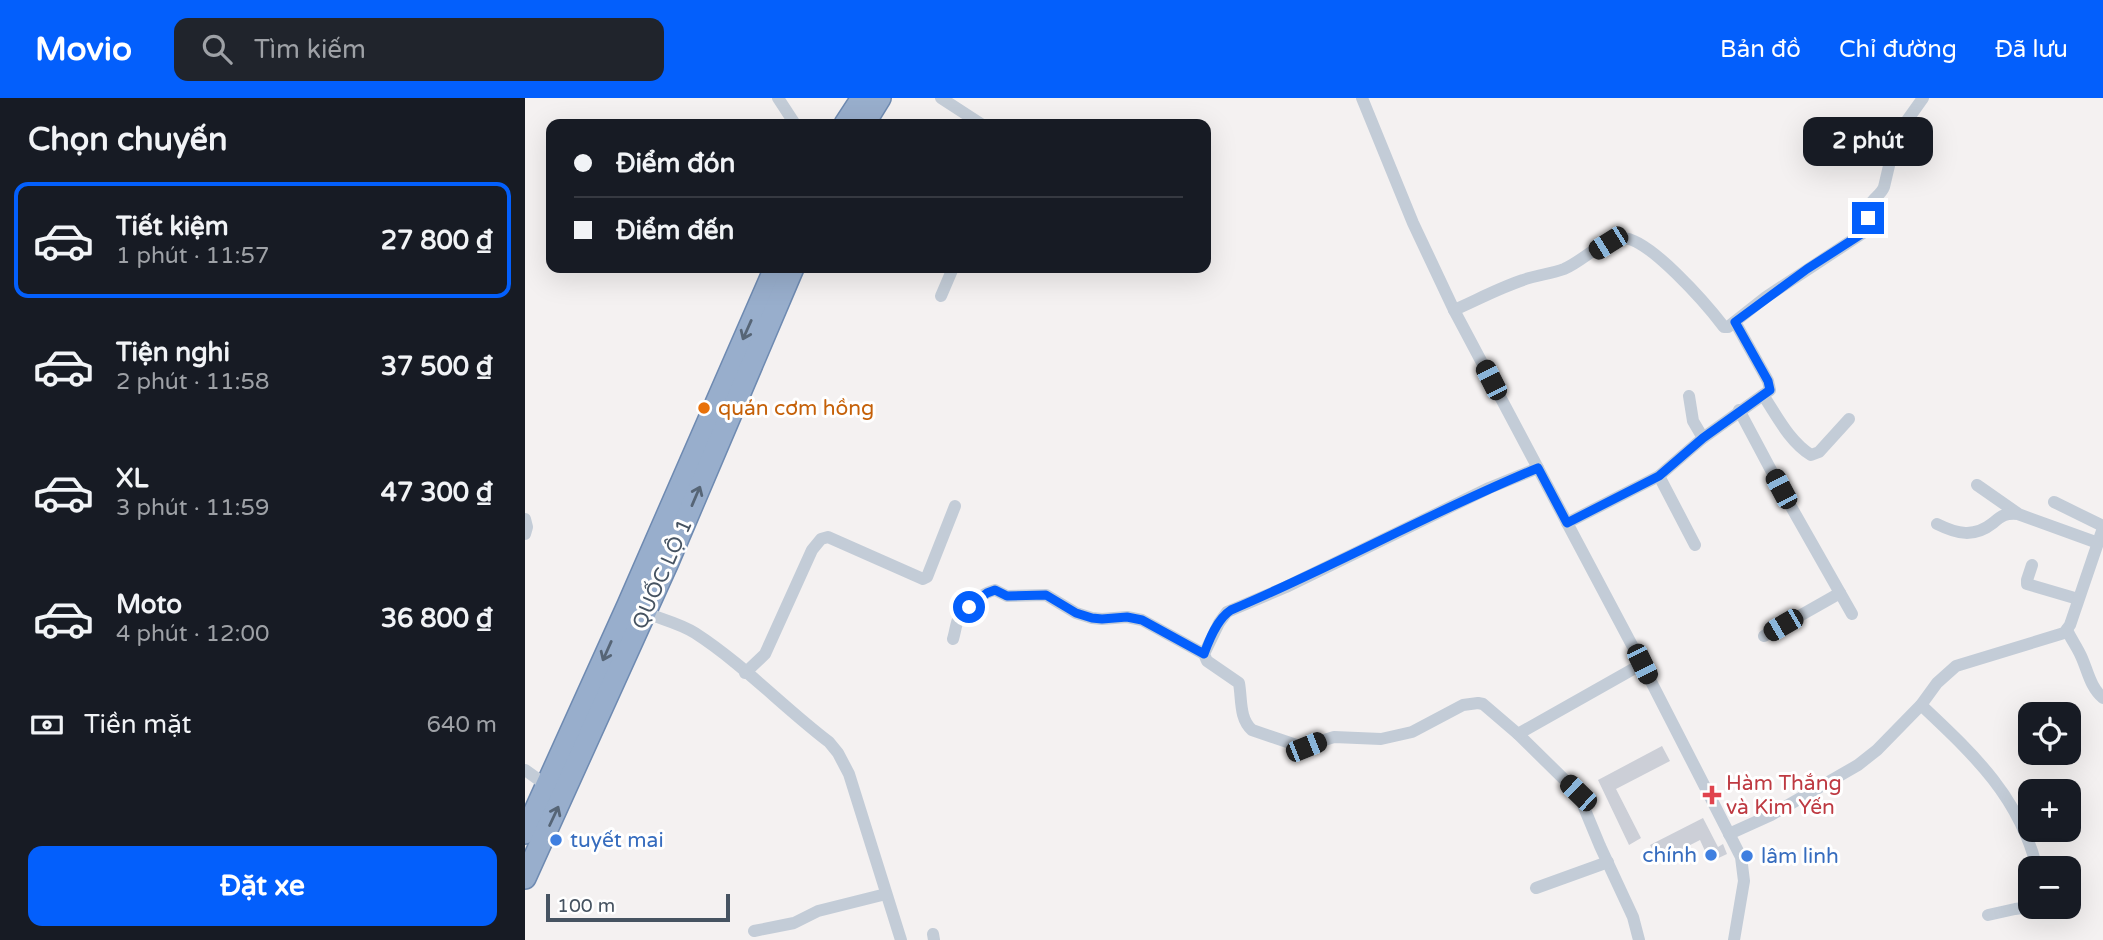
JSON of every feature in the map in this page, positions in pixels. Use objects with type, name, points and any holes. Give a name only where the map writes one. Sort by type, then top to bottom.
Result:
[{"type":"highway","points":[[848,119],[862,98]]},
{"type":"highway","points":[[867,119],[880,98]]},
{"type":"highway","name":"QUỐC LỘ 1","points":[[525,878],[773,273]]},
{"type":"highway","name":"QUỐC LỘ 1","points":[[525,832],[546,785],[636,609],[791,273]]},
{"type":"street","points":[[778,98],[792,119]]},
{"type":"street","points":[[941,98],[973,119]]},
{"type":"street","points":[[1362,98],[1413,223],[1454,310],[1741,857],[1744,881],[1734,940]]},
{"type":"street","points":[[1454,310],[1522,280],[1565,269],[1608,243],[1622,238],[1636,241],[1670,268],[1703,299],[1724,327],[1728,327],[1807,269],[1863,233],[1868,227],[1870,205],[1884,187],[1896,136],[1923,98]]},
{"type":"street","points":[[941,296],[951,273]]},
{"type":"street","points":[[1567,523],[1659,476],[1739,410],[1770,390],[1735,322]]},
{"type":"street","points":[[1763,395],[1791,438],[1811,455],[1819,452],[1849,419]]},
{"type":"street","points":[[1689,396],[1693,421],[1703,438]]},
{"type":"street","points":[[1739,410],[1852,614]]},
{"type":"street","points":[[1204,654],[1223,616],[1231,610],[1286,587],[1489,488],[1538,468]]},
{"type":"street","points":[[1659,476],[1695,545]]},
{"type":"street","points":[[1977,485],[2018,514]]},
{"type":"street","points":[[1730,834],[1771,815],[1859,765],[1921,705],[1937,683],[1962,662],[2067,630],[2103,527],[2054,502]]},
{"type":"street","points":[[745,673],[765,654],[812,550],[821,539],[828,537],[923,579],[931,568],[955,506]]},
{"type":"street","points":[[1937,524],[1952,532],[1977,533],[2008,513],[2018,514],[2098,543]]},
{"type":"street","points":[[525,519],[525,534]]},
{"type":"street","points":[[2032,565],[2027,584],[2078,599]]},
{"type":"street","points":[[953,639],[958,618],[977,599],[995,590],[1007,596],[1046,595],[1076,613],[1092,618],[1127,617],[1142,620],[1204,654],[1207,661],[1239,683],[1243,717],[1252,730],[1297,746],[1306,747],[1333,737],[1381,739],[1407,733],[1454,709],[1478,703],[1488,708],[1518,734],[1578,793],[1599,846],[1633,917],[1639,940]]},
{"type":"street","points":[[1764,636],[1840,593]]},
{"type":"street","points":[[636,609],[695,633],[829,742],[838,753],[849,774],[901,940]]},
{"type":"street","points":[[2067,630],[2081,656],[2088,678],[2103,698]]},
{"type":"street","points":[[1518,734],[1642,664]]},
{"type":"street","points":[[1921,705],[1974,756],[2015,810],[2034,856]]},
{"type":"street","points":[[525,770],[546,785]]},
{"type":"street","points":[[1536,888],[1608,862]]},
{"type":"street","points":[[754,931],[795,923],[818,911],[886,894]]},
{"type":"street","points":[[1988,915],[2018,909]]},
{"type":"building","points":[[1662,746],[1670,761],[1616,789],[1641,838],[1629,845],[1598,780]]},
{"type":"building","points":[[1703,818],[1718,847],[1723,844],[1727,854],[1710,862],[1700,840],[1659,861],[1650,845]]},
{"type":"place","name":"quán cơm hồng","points":[[704,408]]},
{"type":"place","name":"Hàm Thắng và Kim Yến","points":[[1712,795]]},
{"type":"place","name":"tuyết mai","points":[[556,840]]},
{"type":"place","name":"chính","points":[[1711,855]]},
{"type":"place","name":"lâm linh","points":[[1747,856]]},
{"type":"route","points":[[969,607],[977,599],[995,590],[1007,596],[1046,595],[1084,616],[1142,620],[1204,654],[1227,612],[1286,587],[1489,488],[1538,468],[1567,523],[1659,476],[1739,410],[1770,390],[1768,381],[1735,322],[1766,297],[1863,233],[1868,227],[1868,218]]}]
